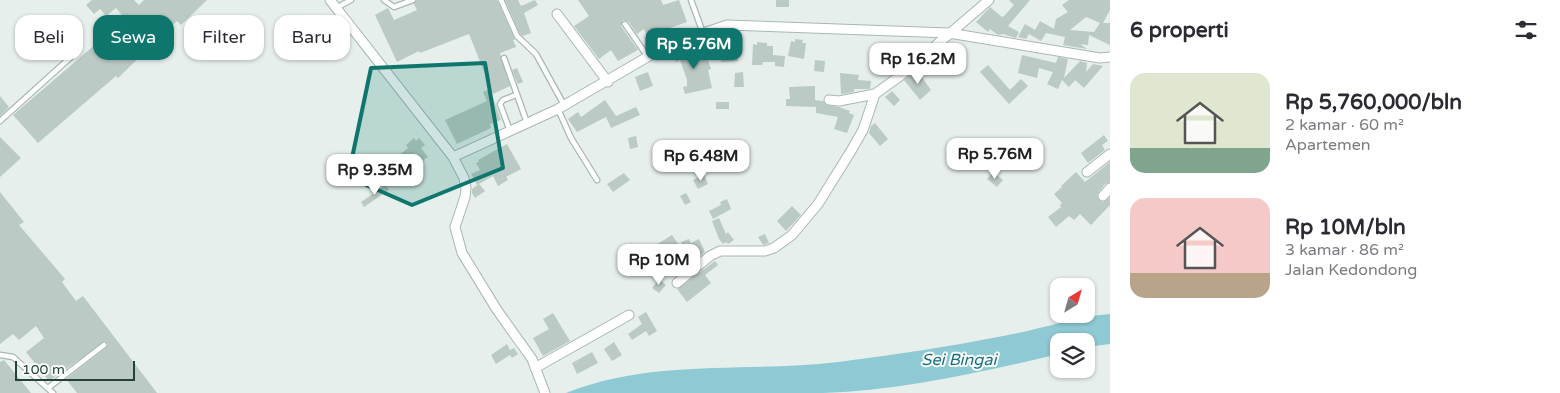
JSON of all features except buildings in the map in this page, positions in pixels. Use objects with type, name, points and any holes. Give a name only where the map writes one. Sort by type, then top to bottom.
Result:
[{"type":"street","points":[[330,0],[453,157],[464,178],[466,188],[455,227],[462,252],[497,310],[532,359],[545,393]]},
{"type":"street","points":[[830,100],[839,101],[875,94],[900,76],[989,0]]},
{"type":"street","points":[[557,14],[608,82]]},
{"type":"street","points":[[453,157],[561,108],[677,41],[728,25],[949,33],[1036,45],[1100,58],[1110,57]]},
{"type":"street","points":[[677,283],[710,256],[720,251],[764,251],[774,248],[792,235],[818,204],[851,151],[863,130],[875,94]]},
{"type":"street","points":[[1087,172],[1110,154]]},
{"type":"street","points":[[1103,196],[1110,188]]},
{"type":"street","points":[[537,372],[629,315]]},
{"type":"lane","points":[[336,8],[351,0]]},
{"type":"lane","points":[[384,0],[394,7],[413,0]]},
{"type":"lane","points":[[501,0],[518,36],[536,54],[561,108],[571,138],[597,180]]},
{"type":"lane","points":[[691,0],[703,33]]},
{"type":"lane","points":[[625,24],[648,57]]},
{"type":"lane","points":[[504,58],[527,124]]},
{"type":"lane","points":[[0,121],[69,60]]},
{"type":"lane","points":[[510,131],[500,104],[503,100],[516,95]]},
{"type":"lane","points":[[48,388],[104,345]]},
{"type":"lane","points":[[0,355],[13,357],[53,393]]},
{"type":"highlighted area","points":[[485,63],[503,168],[412,205],[348,177],[371,68]]},
{"type":"water","name":"Sei Bingai","points":[[1110,314],[1110,344],[1095,346],[1095,333],[1050,333],[1050,356],[913,384],[823,393],[566,393],[599,382],[632,375],[666,371],[700,368],[804,365],[900,354],[982,340],[1061,323],[1095,323],[1095,316]]}]
